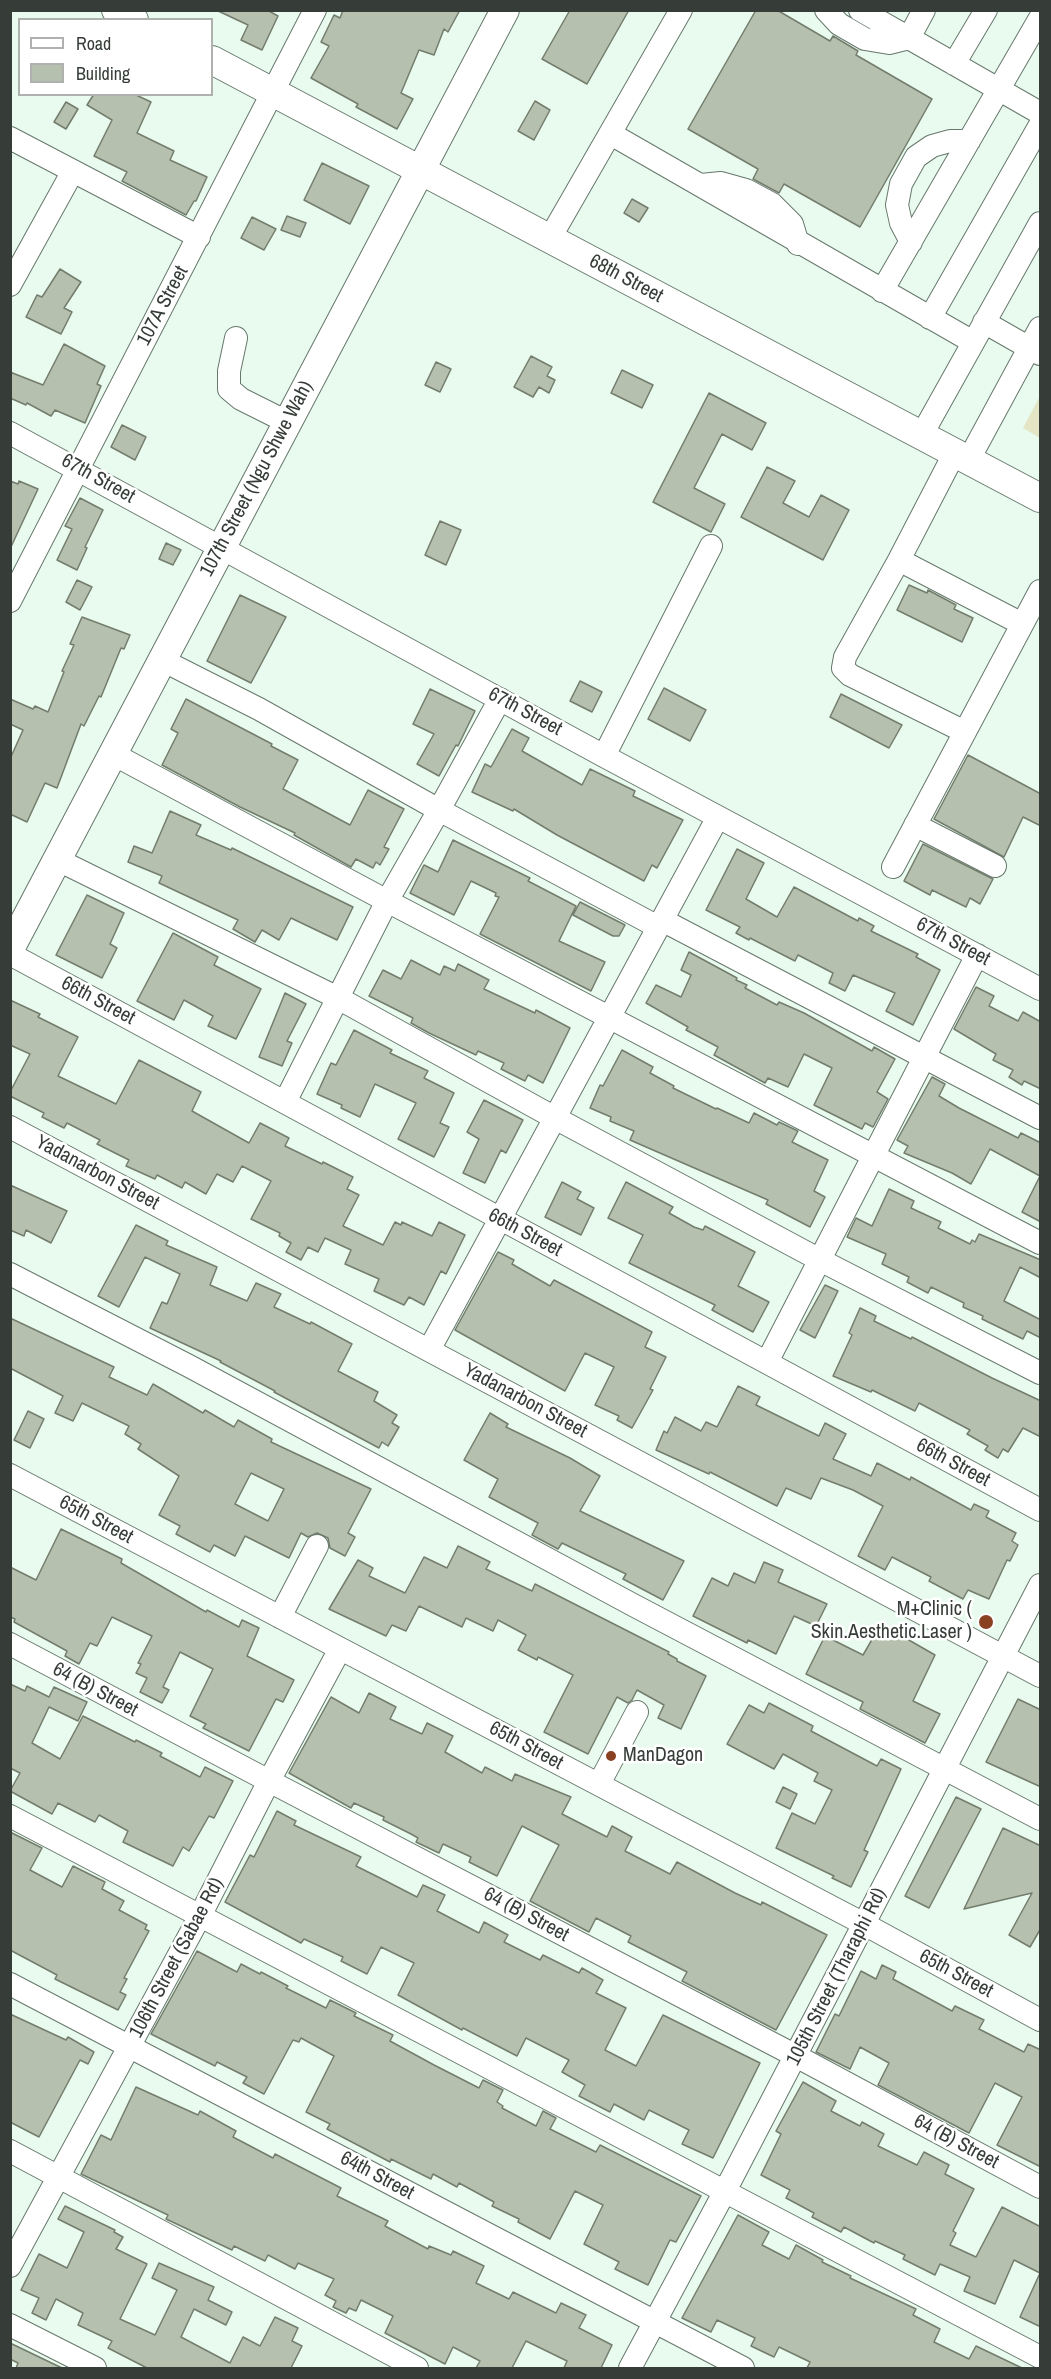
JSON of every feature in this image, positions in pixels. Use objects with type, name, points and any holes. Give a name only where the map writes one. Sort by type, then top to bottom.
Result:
[{"type":"main road","points":[[116,10],[130,18]]},
{"type":"main road","name":"107th Street (Ngu Shwe Wah)","points":[[10,949],[505,10]]},
{"type":"main road","name":"68th Street","points":[[213,61],[421,169],[961,458],[1041,498]]},
{"type":"street","name":"107A Street","points":[[10,601],[315,10]]},
{"type":"street","points":[[550,238],[681,10]]},
{"type":"street","points":[[826,10],[839,24],[864,39],[889,43],[909,38],[924,10]]},
{"type":"street","points":[[860,10],[1041,113]]},
{"type":"street","points":[[954,64],[986,10]]},
{"type":"street","points":[[882,291],[1041,18]]},
{"type":"street","points":[[930,318],[1041,125]]},
{"type":"street","points":[[611,134],[798,244],[973,342]]},
{"type":"street","points":[[10,138],[199,237]]},
{"type":"street","points":[[911,242],[901,224],[897,205],[901,184],[916,157],[932,146],[950,141],[969,141]]},
{"type":"street","points":[[10,285],[73,171]]},
{"type":"street","points":[[921,436],[1041,223]]},
{"type":"street","points":[[965,732],[850,675],[843,668],[845,657],[899,560],[961,458],[1037,344],[984,322]]},
{"type":"street","points":[[236,338],[229,371],[229,389],[241,399],[287,422]]},
{"type":"street","name":"67th Street","points":[[10,433],[79,468],[220,548],[604,756],[1041,989]]},
{"type":"street","points":[[604,756],[711,546]]},
{"type":"street","points":[[899,560],[1030,622]]},
{"type":"street","points":[[893,867],[965,732],[1030,622],[1041,591]]},
{"type":"street","points":[[162,660],[259,709],[439,810],[926,1057],[1041,1118]]},
{"type":"street","points":[[285,1102],[387,901],[500,699]]},
{"type":"street","points":[[113,754],[387,901],[1041,1243]]},
{"type":"street","points":[[429,1350],[718,817]]},
{"type":"street","points":[[915,825],[995,866]]},
{"type":"street","points":[[58,860],[338,998],[820,1260],[1041,1372]]},
{"type":"street","name":"66th Street","points":[[10,954],[1041,1510]]},
{"type":"street","points":[[767,1362],[977,955]]},
{"type":"street","name":"Yadanarbon Street","points":[[10,1127],[1041,1676]]},
{"type":"street","points":[[10,1274],[189,1366],[635,1606],[1041,1819]]},
{"type":"street","name":"65th Street","points":[[10,1475],[1039,2015]]},
{"type":"street","points":[[280,1617],[318,1546]]},
{"type":"street","name":"105th Street (Tharaphi Rd)","points":[[630,2368],[725,2192],[1041,1585]]},
{"type":"street","name":"64 (B) Street","points":[[10,1644],[1041,2187]]},
{"type":"street","name":"106th Street (Sabae Rd)","points":[[10,2266],[200,1916],[268,1781],[340,1649]]},
{"type":"street","points":[[598,1784],[637,1712]]},
{"type":"street","points":[[10,1816],[1041,2357]]},
{"type":"street","name":"64th Street","points":[[10,1984],[743,2368]]},
{"type":"street","points":[[10,2151],[417,2368]]},
{"type":"street","points":[[10,2325],[95,2368]]},
{"type":"green space","points":[[1040,396],[1040,438],[1023,428]]},
{"type":"building","points":[[216,10],[267,10],[278,16],[262,50],[241,40],[248,25]]},
{"type":"building","points":[[343,10],[460,10],[448,32],[444,29],[434,55],[419,50],[401,93],[413,99],[397,129],[356,107],[358,104],[311,78],[329,46],[321,42],[334,15],[340,18]]},
{"type":"building","points":[[570,10],[629,10],[587,84],[542,59]]},
{"type":"building","points":[[756,10],[777,10],[830,41],[833,36],[858,51],[856,55],[932,99],[860,227],[784,184],[779,193],[753,179],[758,169],[688,129]]},
{"type":"building","points":[[93,96],[138,96],[151,102],[137,133],[174,151],[170,160],[207,177],[196,201],[186,215],[122,181],[127,172],[94,156],[112,120],[87,105]]},
{"type":"building","points":[[535,101],[550,110],[534,140],[518,131]]},
{"type":"building","points":[[66,102],[78,109],[66,129],[54,122]]},
{"type":"building","points":[[322,163],[369,186],[350,224],[304,200]]},
{"type":"building","points":[[632,199],[648,208],[639,222],[624,213]]},
{"type":"building","points":[[287,216],[306,223],[300,237],[281,230]]},
{"type":"building","points":[[252,217],[276,229],[264,250],[241,238]]},
{"type":"building","points":[[60,269],[81,282],[64,308],[72,312],[61,334],[26,317],[37,295],[42,297]]},
{"type":"building","points":[[64,344],[105,366],[97,384],[101,386],[85,423],[55,410],[51,416],[27,403],[26,405],[10,398],[10,372],[43,385]]},
{"type":"building","points":[[531,356],[552,367],[547,376],[555,380],[549,393],[539,387],[533,397],[514,387]]},
{"type":"building","points":[[436,362],[451,369],[440,392],[425,385]]},
{"type":"building","points":[[622,370],[653,385],[642,408],[611,393]]},
{"type":"building","points":[[709,393],[766,423],[752,450],[722,434],[694,488],[725,504],[711,532],[653,502]]},
{"type":"building","points":[[122,425],[146,437],[135,460],[111,447]]},
{"type":"building","points":[[767,467],[795,481],[783,503],[809,517],[821,495],[849,510],[823,560],[741,517]]},
{"type":"building","points":[[10,481],[18,484],[19,481],[38,489],[10,549]]},
{"type":"building","points":[[80,498],[103,510],[85,547],[87,548],[77,570],[57,560],[72,529],[65,526]]},
{"type":"building","points":[[440,521],[461,530],[446,565],[425,555]]},
{"type":"building","points":[[166,543],[181,550],[173,565],[159,559]]},
{"type":"building","points":[[77,580],[92,587],[80,610],[66,602]]},
{"type":"building","points":[[909,585],[927,593],[928,590],[956,605],[954,609],[973,618],[962,642],[897,610]]},
{"type":"building","points":[[240,595],[286,617],[251,683],[207,661]]},
{"type":"building","points":[[82,617],[130,635],[124,649],[121,648],[101,697],[99,696],[84,726],[81,724],[57,788],[45,783],[27,822],[10,814],[10,759],[23,730],[10,724],[10,699],[33,709],[35,706],[48,712],[74,645],[70,644]]},
{"type":"building","points":[[580,681],[602,692],[592,712],[570,701]]},
{"type":"building","points":[[664,688],[706,710],[690,741],[648,719]]},
{"type":"building","points":[[430,689],[475,711],[458,746],[456,745],[439,776],[417,764],[434,734],[413,724]]},
{"type":"building","points":[[841,694],[902,725],[889,748],[830,717]]},
{"type":"building","points":[[186,699],[298,760],[283,789],[350,825],[368,790],[404,809],[384,847],[389,849],[380,865],[376,862],[373,868],[356,859],[351,867],[294,835],[295,833],[240,807],[162,765],[178,733],[171,729]]},
{"type":"building","points":[[512,729],[529,738],[522,751],[582,785],[590,769],[635,791],[633,796],[683,820],[657,868],[652,865],[644,881],[557,835],[514,809],[513,811],[472,792],[485,764],[491,767]]},
{"type":"building","points":[[968,755],[1041,794],[1041,826],[1023,817],[1004,857],[934,819]]},
{"type":"building","points":[[170,811],[201,825],[196,835],[231,850],[232,848],[353,907],[337,940],[291,918],[279,940],[262,930],[255,942],[233,929],[238,920],[159,883],[162,876],[128,862],[134,846],[152,853]]},
{"type":"building","points":[[453,840],[530,878],[528,881],[576,906],[559,941],[605,962],[591,991],[480,934],[499,897],[495,896],[496,893],[471,881],[454,915],[410,893],[424,865],[438,872]]},
{"type":"building","points":[[923,844],[993,879],[980,904],[970,898],[966,907],[932,890],[930,895],[904,881]]},
{"type":"building","points":[[737,849],[764,863],[746,899],[777,917],[794,887],[858,921],[859,918],[874,926],[871,931],[918,954],[916,957],[940,970],[913,1025],[886,1011],[895,993],[853,975],[845,991],[829,983],[833,973],[798,955],[795,961],[750,938],[749,940],[736,933],[740,927],[706,910]]},
{"type":"building","points":[[87,895],[124,913],[110,944],[117,948],[102,978],[56,955]]},
{"type":"building","points":[[580,902],[625,925],[619,936],[613,936],[573,915]]},
{"type":"building","points":[[173,933],[218,957],[214,965],[261,989],[236,1039],[208,1026],[213,1016],[184,1000],[174,1020],[137,1001]]},
{"type":"building","points":[[689,952],[737,978],[736,980],[747,985],[745,988],[777,1005],[779,1002],[804,1013],[872,1051],[874,1047],[895,1059],[877,1092],[888,1099],[873,1127],[865,1123],[862,1129],[814,1105],[832,1068],[804,1054],[788,1087],[768,1078],[765,1083],[714,1055],[718,1047],[686,1030],[688,1027],[646,1003],[656,985],[681,997],[691,975],[681,970]]},
{"type":"building","points":[[411,960],[440,975],[444,966],[455,971],[458,964],[489,980],[484,989],[535,1013],[536,1010],[570,1028],[543,1083],[528,1075],[525,1081],[501,1069],[504,1063],[478,1051],[476,1055],[429,1033],[411,1023],[413,1018],[369,996],[383,970],[401,979]]},
{"type":"building","points":[[976,987],[994,996],[989,1006],[1018,1021],[1023,1012],[1041,1022],[1041,1089],[1024,1081],[1022,1085],[1009,1077],[1013,1070],[993,1060],[996,1054],[954,1029]]},
{"type":"building","points":[[285,993],[306,1004],[287,1041],[292,1043],[282,1066],[259,1057]]},
{"type":"building","points":[[10,1000],[40,1014],[38,1017],[78,1037],[58,1076],[116,1104],[139,1060],[201,1092],[192,1111],[249,1143],[260,1123],[289,1138],[285,1146],[353,1177],[347,1189],[359,1195],[343,1226],[383,1245],[395,1222],[401,1225],[402,1222],[432,1236],[439,1222],[465,1235],[446,1274],[441,1271],[424,1305],[409,1297],[404,1305],[374,1291],[379,1279],[345,1264],[351,1250],[325,1238],[318,1252],[308,1247],[301,1260],[286,1252],[291,1243],[279,1236],[280,1233],[251,1219],[271,1181],[242,1166],[233,1182],[217,1174],[206,1194],[185,1182],[182,1188],[157,1175],[155,1179],[126,1166],[129,1160],[97,1144],[100,1140],[67,1123],[64,1128],[42,1117],[44,1113],[10,1096],[30,1054],[10,1045]]},
{"type":"building","points":[[354,1030],[392,1050],[390,1053],[428,1071],[424,1078],[454,1093],[440,1123],[449,1127],[434,1157],[398,1139],[416,1103],[375,1084],[360,1117],[341,1108],[342,1105],[317,1094],[331,1063],[336,1065]]},
{"type":"building","points":[[622,1050],[653,1067],[650,1073],[674,1086],[673,1088],[716,1109],[749,1123],[754,1113],[777,1125],[779,1122],[798,1131],[792,1142],[828,1160],[814,1191],[825,1197],[810,1227],[766,1204],[768,1200],[630,1140],[634,1131],[610,1121],[611,1117],[590,1108],[600,1085],[603,1086]]},
{"type":"building","points":[[932,1077],[945,1084],[939,1096],[1018,1138],[1021,1133],[1041,1143],[1041,1222],[1022,1212],[1040,1176],[990,1149],[971,1184],[952,1173],[904,1153],[908,1146],[897,1140]]},
{"type":"building","points":[[484,1100],[523,1120],[506,1153],[501,1150],[485,1183],[463,1173],[479,1139],[467,1132]]},
{"type":"building","points":[[562,1182],[581,1192],[577,1199],[594,1208],[581,1235],[545,1217]]},
{"type":"building","points":[[626,1182],[673,1207],[669,1213],[694,1227],[703,1230],[705,1226],[755,1252],[738,1286],[769,1302],[753,1332],[712,1310],[715,1305],[629,1263],[643,1235],[608,1218]]},
{"type":"building","points":[[10,1185],[67,1211],[51,1243],[26,1230],[24,1236],[10,1230]]},
{"type":"building","points":[[889,1189],[914,1201],[911,1208],[941,1222],[938,1228],[970,1244],[972,1240],[975,1242],[979,1234],[1041,1260],[1041,1278],[1020,1267],[1004,1301],[1041,1320],[1041,1338],[1027,1331],[1023,1339],[982,1319],[983,1316],[963,1307],[964,1303],[931,1287],[928,1293],[907,1282],[909,1277],[882,1264],[886,1254],[847,1237],[856,1218],[872,1226]]},
{"type":"building","points":[[136,1225],[168,1241],[166,1245],[217,1267],[210,1285],[247,1301],[256,1283],[281,1294],[274,1307],[310,1324],[311,1322],[352,1344],[338,1371],[378,1392],[374,1401],[397,1415],[392,1423],[399,1427],[388,1446],[382,1442],[379,1448],[221,1361],[150,1328],[162,1302],[167,1304],[180,1274],[145,1257],[119,1307],[98,1296]]},
{"type":"building","points":[[498,1252],[514,1260],[512,1264],[550,1286],[554,1280],[652,1332],[645,1347],[666,1357],[650,1389],[653,1390],[632,1428],[617,1420],[619,1416],[595,1405],[614,1367],[585,1353],[565,1391],[455,1330]]},
{"type":"building","points":[[825,1285],[838,1291],[815,1338],[800,1330]]},
{"type":"building","points":[[860,1308],[876,1316],[874,1321],[911,1339],[912,1337],[1041,1401],[1041,1437],[1023,1428],[1008,1452],[1003,1449],[998,1458],[985,1450],[988,1446],[967,1434],[970,1430],[919,1403],[915,1411],[872,1390],[871,1392],[833,1376],[852,1335],[849,1333]]},
{"type":"building","points":[[10,1318],[114,1367],[109,1377],[147,1395],[153,1384],[203,1413],[205,1410],[234,1427],[238,1420],[272,1439],[271,1442],[371,1489],[348,1533],[355,1537],[345,1556],[330,1548],[328,1538],[317,1533],[308,1537],[301,1533],[289,1558],[245,1536],[235,1556],[214,1545],[210,1552],[176,1534],[180,1526],[159,1515],[179,1476],[138,1449],[141,1444],[125,1434],[129,1426],[82,1403],[73,1421],[55,1413],[63,1396],[10,1368]],"holes":[[[251,1473],[284,1489],[268,1521],[235,1504]]]},
{"type":"building","points":[[738,1386],[760,1397],[756,1405],[819,1436],[825,1423],[846,1434],[833,1459],[871,1476],[877,1463],[910,1480],[911,1477],[971,1510],[974,1504],[989,1511],[986,1517],[1016,1533],[1012,1541],[1018,1545],[1010,1561],[1007,1560],[989,1599],[968,1590],[963,1599],[929,1581],[931,1577],[892,1557],[885,1570],[858,1556],[883,1506],[853,1490],[821,1478],[811,1499],[786,1488],[777,1506],[710,1472],[709,1474],[656,1450],[664,1431],[667,1433],[675,1417],[701,1431],[706,1422],[717,1427]]},
{"type":"building","points":[[28,1411],[44,1419],[30,1448],[14,1440]]},
{"type":"building","points":[[490,1413],[508,1424],[506,1427],[570,1458],[600,1476],[580,1511],[684,1561],[663,1600],[623,1579],[626,1574],[562,1543],[558,1549],[532,1535],[538,1523],[489,1497],[498,1479],[464,1460]]},
{"type":"building","points":[[61,1529],[122,1559],[121,1563],[206,1612],[207,1610],[239,1627],[242,1620],[259,1628],[247,1656],[294,1680],[283,1702],[276,1699],[249,1751],[203,1728],[206,1724],[190,1716],[213,1669],[180,1652],[163,1687],[169,1690],[162,1703],[140,1692],[147,1678],[136,1673],[141,1664],[138,1663],[152,1636],[112,1617],[97,1646],[90,1643],[79,1664],[65,1656],[67,1651],[14,1622],[15,1619],[10,1617],[10,1567],[36,1580]]},
{"type":"building","points":[[458,1546],[490,1562],[486,1569],[532,1591],[535,1584],[669,1652],[668,1654],[677,1661],[706,1676],[681,1729],[658,1718],[664,1705],[637,1690],[628,1703],[617,1697],[588,1754],[544,1732],[573,1675],[538,1657],[537,1660],[518,1650],[526,1635],[498,1620],[493,1631],[466,1618],[462,1627],[419,1606],[406,1631],[392,1625],[386,1636],[329,1609],[358,1560],[373,1568],[369,1576],[405,1593],[424,1557],[447,1568]]},
{"type":"building","points":[[764,1562],[783,1570],[778,1582],[827,1604],[816,1626],[794,1616],[776,1654],[748,1640],[747,1643],[693,1616],[712,1578],[728,1586],[734,1573],[755,1583]]},
{"type":"building","points":[[881,1624],[935,1655],[913,1701],[940,1714],[925,1743],[860,1709],[863,1702],[806,1674],[825,1636],[863,1655]]},
{"type":"building","points":[[10,1684],[25,1691],[27,1686],[49,1697],[54,1687],[87,1702],[78,1721],[49,1707],[32,1743],[60,1759],[83,1716],[162,1753],[160,1756],[200,1777],[205,1767],[233,1781],[214,1818],[209,1816],[189,1851],[183,1847],[173,1866],[123,1842],[128,1831],[99,1815],[95,1822],[58,1803],[52,1814],[10,1791],[20,1773],[10,1768]]},
{"type":"building","points":[[369,1693],[396,1707],[390,1719],[422,1734],[427,1723],[453,1736],[445,1752],[482,1773],[485,1767],[512,1781],[515,1774],[571,1797],[562,1814],[607,1837],[612,1826],[632,1837],[625,1851],[670,1874],[677,1862],[735,1893],[761,1905],[762,1902],[827,1935],[776,2030],[682,1981],[687,1972],[628,1942],[631,1936],[596,1918],[589,1932],[530,1901],[559,1845],[522,1826],[497,1876],[469,1862],[471,1857],[443,1844],[439,1853],[416,1842],[418,1838],[383,1820],[384,1817],[354,1803],[351,1808],[289,1773],[331,1697],[359,1713]]},
{"type":"building","points":[[1018,1699],[1041,1710],[1041,1787],[986,1762]]},
{"type":"building","points":[[769,1703],[813,1726],[811,1731],[877,1766],[881,1759],[901,1769],[864,1850],[868,1852],[851,1887],[832,1878],[834,1876],[776,1848],[792,1813],[815,1824],[832,1790],[814,1781],[818,1773],[783,1754],[774,1769],[727,1744],[749,1705],[764,1713]]},
{"type":"building","points":[[783,1787],[797,1794],[790,1809],[776,1802]]},
{"type":"building","points":[[956,1797],[981,1809],[929,1908],[905,1896]]},
{"type":"building","points":[[277,1811],[296,1821],[294,1825],[361,1857],[356,1866],[417,1897],[423,1885],[445,1895],[437,1911],[479,1933],[484,1922],[508,1935],[504,1942],[540,1960],[543,1955],[579,1973],[582,1968],[603,1980],[596,1993],[626,2008],[605,2050],[636,2066],[663,2015],[760,2063],[713,2158],[682,2144],[689,2130],[649,2110],[644,2120],[614,2104],[610,2112],[579,2096],[585,2085],[562,2072],[569,2060],[526,2038],[517,2056],[463,2028],[462,2030],[398,1995],[414,1963],[381,1947],[367,1974],[341,1961],[343,1957],[304,1939],[301,1943],[225,1902],[250,1855],[254,1857]]},
{"type":"building","points":[[1003,1828],[1041,1846],[1041,1928],[1030,1947],[1009,1935],[1032,1893],[964,1909]]},
{"type":"building","points":[[10,1832],[42,1848],[30,1870],[62,1887],[73,1866],[105,1882],[102,1889],[124,1901],[119,1910],[147,1925],[145,1929],[149,1931],[124,1978],[127,1979],[120,1992],[126,1995],[118,2010],[55,1979],[57,1975],[10,1950]]},
{"type":"building","points":[[197,1951],[237,1972],[241,1964],[260,1974],[261,1972],[288,1986],[286,1988],[326,2008],[330,2000],[356,2013],[354,2016],[393,2035],[390,2041],[434,2065],[479,2088],[483,2080],[503,2090],[497,2102],[503,2106],[502,2108],[536,2126],[543,2111],[556,2118],[550,2129],[596,2152],[600,2145],[701,2196],[676,2242],[670,2240],[648,2285],[615,2269],[619,2262],[584,2244],[603,2205],[575,2191],[550,2239],[518,2222],[519,2219],[492,2206],[494,2202],[459,2183],[457,2187],[433,2174],[431,2179],[391,2159],[390,2162],[327,2129],[330,2124],[306,2112],[334,2056],[301,2038],[299,2042],[293,2040],[264,2094],[243,2083],[247,2077],[217,2062],[215,2066],[151,2034]]},
{"type":"building","points":[[882,1965],[896,1972],[893,1979],[952,2011],[955,2006],[984,2020],[979,2029],[1024,2052],[1028,2044],[1041,2050],[1041,2167],[997,2145],[1022,2097],[995,2083],[969,2133],[878,2085],[889,2063],[860,2047],[850,2069],[816,2052],[835,2014],[839,2016],[861,1971],[876,1979]]},
{"type":"building","points":[[10,2014],[66,2040],[68,2037],[94,2052],[88,2064],[80,2060],[39,2137],[10,2122]]},
{"type":"building","points":[[803,2082],[836,2101],[831,2111],[860,2126],[862,2122],[884,2134],[878,2146],[917,2165],[924,2152],[949,2165],[945,2174],[974,2189],[953,2231],[956,2233],[950,2245],[976,2257],[1002,2207],[1041,2227],[1041,2327],[1020,2317],[1040,2273],[1014,2260],[995,2304],[964,2291],[970,2277],[940,2264],[935,2275],[903,2259],[905,2255],[875,2241],[874,2243],[844,2227],[841,2232],[812,2217],[814,2213],[786,2198],[790,2190],[761,2175],[781,2134],[776,2131]]},
{"type":"building","points":[[136,2087],[198,2115],[200,2111],[236,2131],[233,2137],[273,2158],[275,2154],[341,2188],[337,2196],[388,2221],[385,2226],[428,2249],[429,2246],[451,2255],[453,2251],[484,2266],[476,2283],[509,2299],[513,2292],[556,2313],[561,2303],[586,2315],[579,2328],[612,2345],[601,2368],[564,2368],[567,2361],[526,2341],[512,2368],[476,2368],[480,2361],[453,2347],[445,2364],[385,2333],[393,2316],[361,2300],[356,2311],[349,2308],[346,2313],[333,2307],[336,2301],[325,2295],[334,2279],[298,2263],[295,2269],[268,2255],[265,2261],[234,2246],[232,2250],[166,2219],[168,2215],[81,2174],[101,2135],[111,2140]]},
{"type":"building","points":[[65,2206],[115,2230],[114,2232],[123,2237],[116,2249],[147,2264],[120,2319],[155,2335],[177,2290],[152,2278],[159,2263],[214,2287],[208,2300],[232,2312],[226,2325],[194,2309],[181,2337],[230,2363],[243,2337],[260,2346],[275,2317],[298,2328],[292,2341],[302,2346],[291,2368],[147,2368],[108,2348],[112,2341],[78,2325],[83,2313],[56,2299],[46,2320],[32,2313],[39,2298],[21,2290],[39,2254],[67,2268],[84,2232],[58,2219]]},
{"type":"building","points":[[738,2215],[769,2232],[762,2245],[789,2259],[796,2245],[823,2260],[822,2262],[851,2276],[850,2278],[916,2309],[913,2315],[940,2329],[934,2342],[969,2359],[976,2346],[1022,2368],[807,2368],[810,2362],[779,2347],[774,2357],[751,2346],[755,2338],[717,2320],[711,2332],[682,2318]]},
{"type":"building","points":[[10,2343],[62,2368],[16,2368],[18,2363],[10,2359]]},
{"type":"place","name":"M+Clinic ( Skin.Aesthetic.Laser )","points":[[986,1622]]},
{"type":"place","name":"ManDagon","points":[[611,1756]]}]
